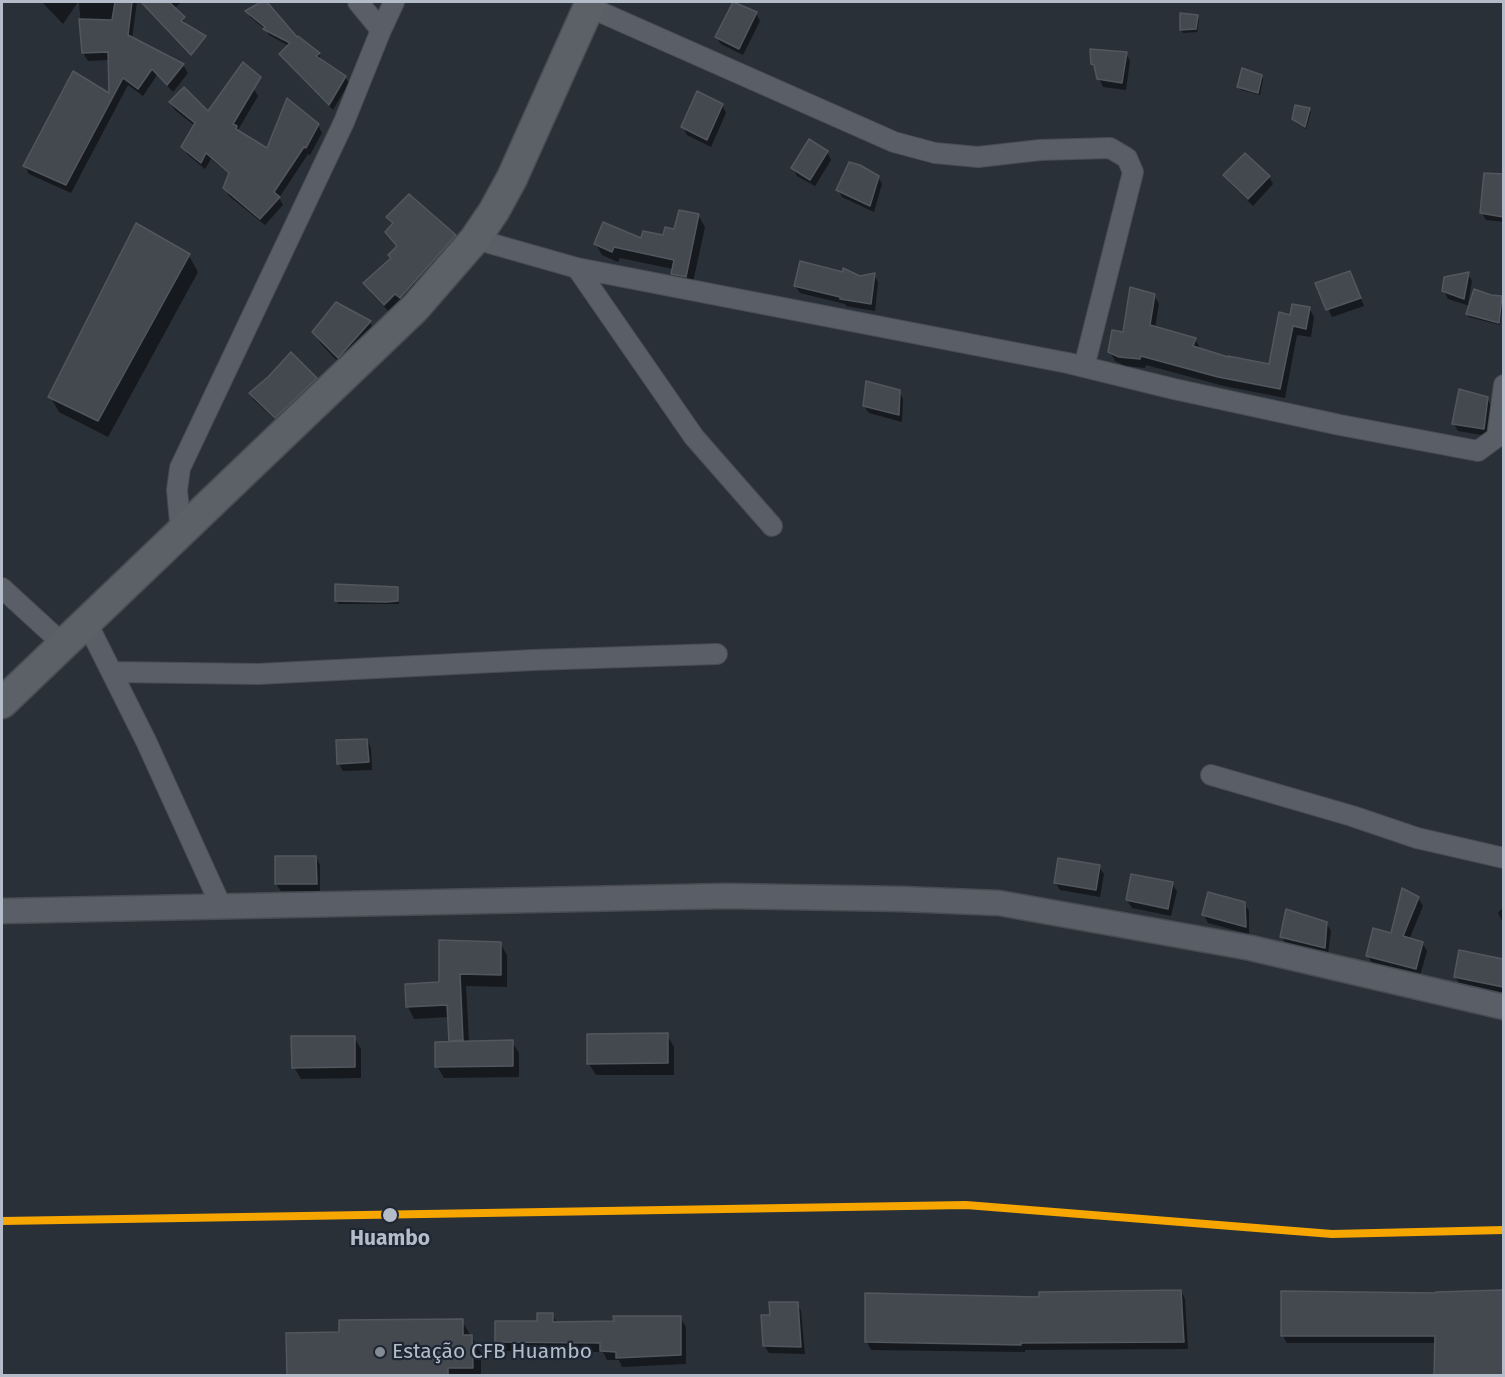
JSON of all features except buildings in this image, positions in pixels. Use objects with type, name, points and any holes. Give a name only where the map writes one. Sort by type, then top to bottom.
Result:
[{"type":"main road","points":[[2,703],[415,308],[475,239],[512,178],[590,4]]},
{"type":"street","points":[[358,2],[381,30]]},
{"type":"street","points":[[181,533],[177,490],[180,468],[344,122],[394,2]]},
{"type":"street","points":[[590,4],[894,142],[935,153],[978,157],[1040,150],[1110,148],[1126,159],[1133,172],[1084,367]]},
{"type":"street","points":[[475,239],[578,268],[1084,367],[1329,423],[1478,451],[1497,437],[1503,385]]},
{"type":"street","points":[[578,268],[694,436],[772,526]]},
{"type":"street","points":[[2,588],[63,644]]},
{"type":"street","points":[[86,621],[113,672],[221,906]]},
{"type":"street","points":[[113,672],[258,674],[717,654]]},
{"type":"street","points":[[1211,775],[1352,816],[1417,838],[1503,858]]},
{"type":"street","points":[[2,911],[727,897],[902,899],[999,903],[1251,948],[1503,1007]]},
{"type":"railway","points":[[2,1221],[966,1205],[1332,1234],[1504,1230]]},
{"type":"transit line","points":[[2,1221],[966,1205],[1332,1234],[1504,1230]]},
{"type":"place","name":"Huambo","points":[[390,1215]]},
{"type":"place","name":"Estação CFB Huambo","points":[[380,1352]]}]
